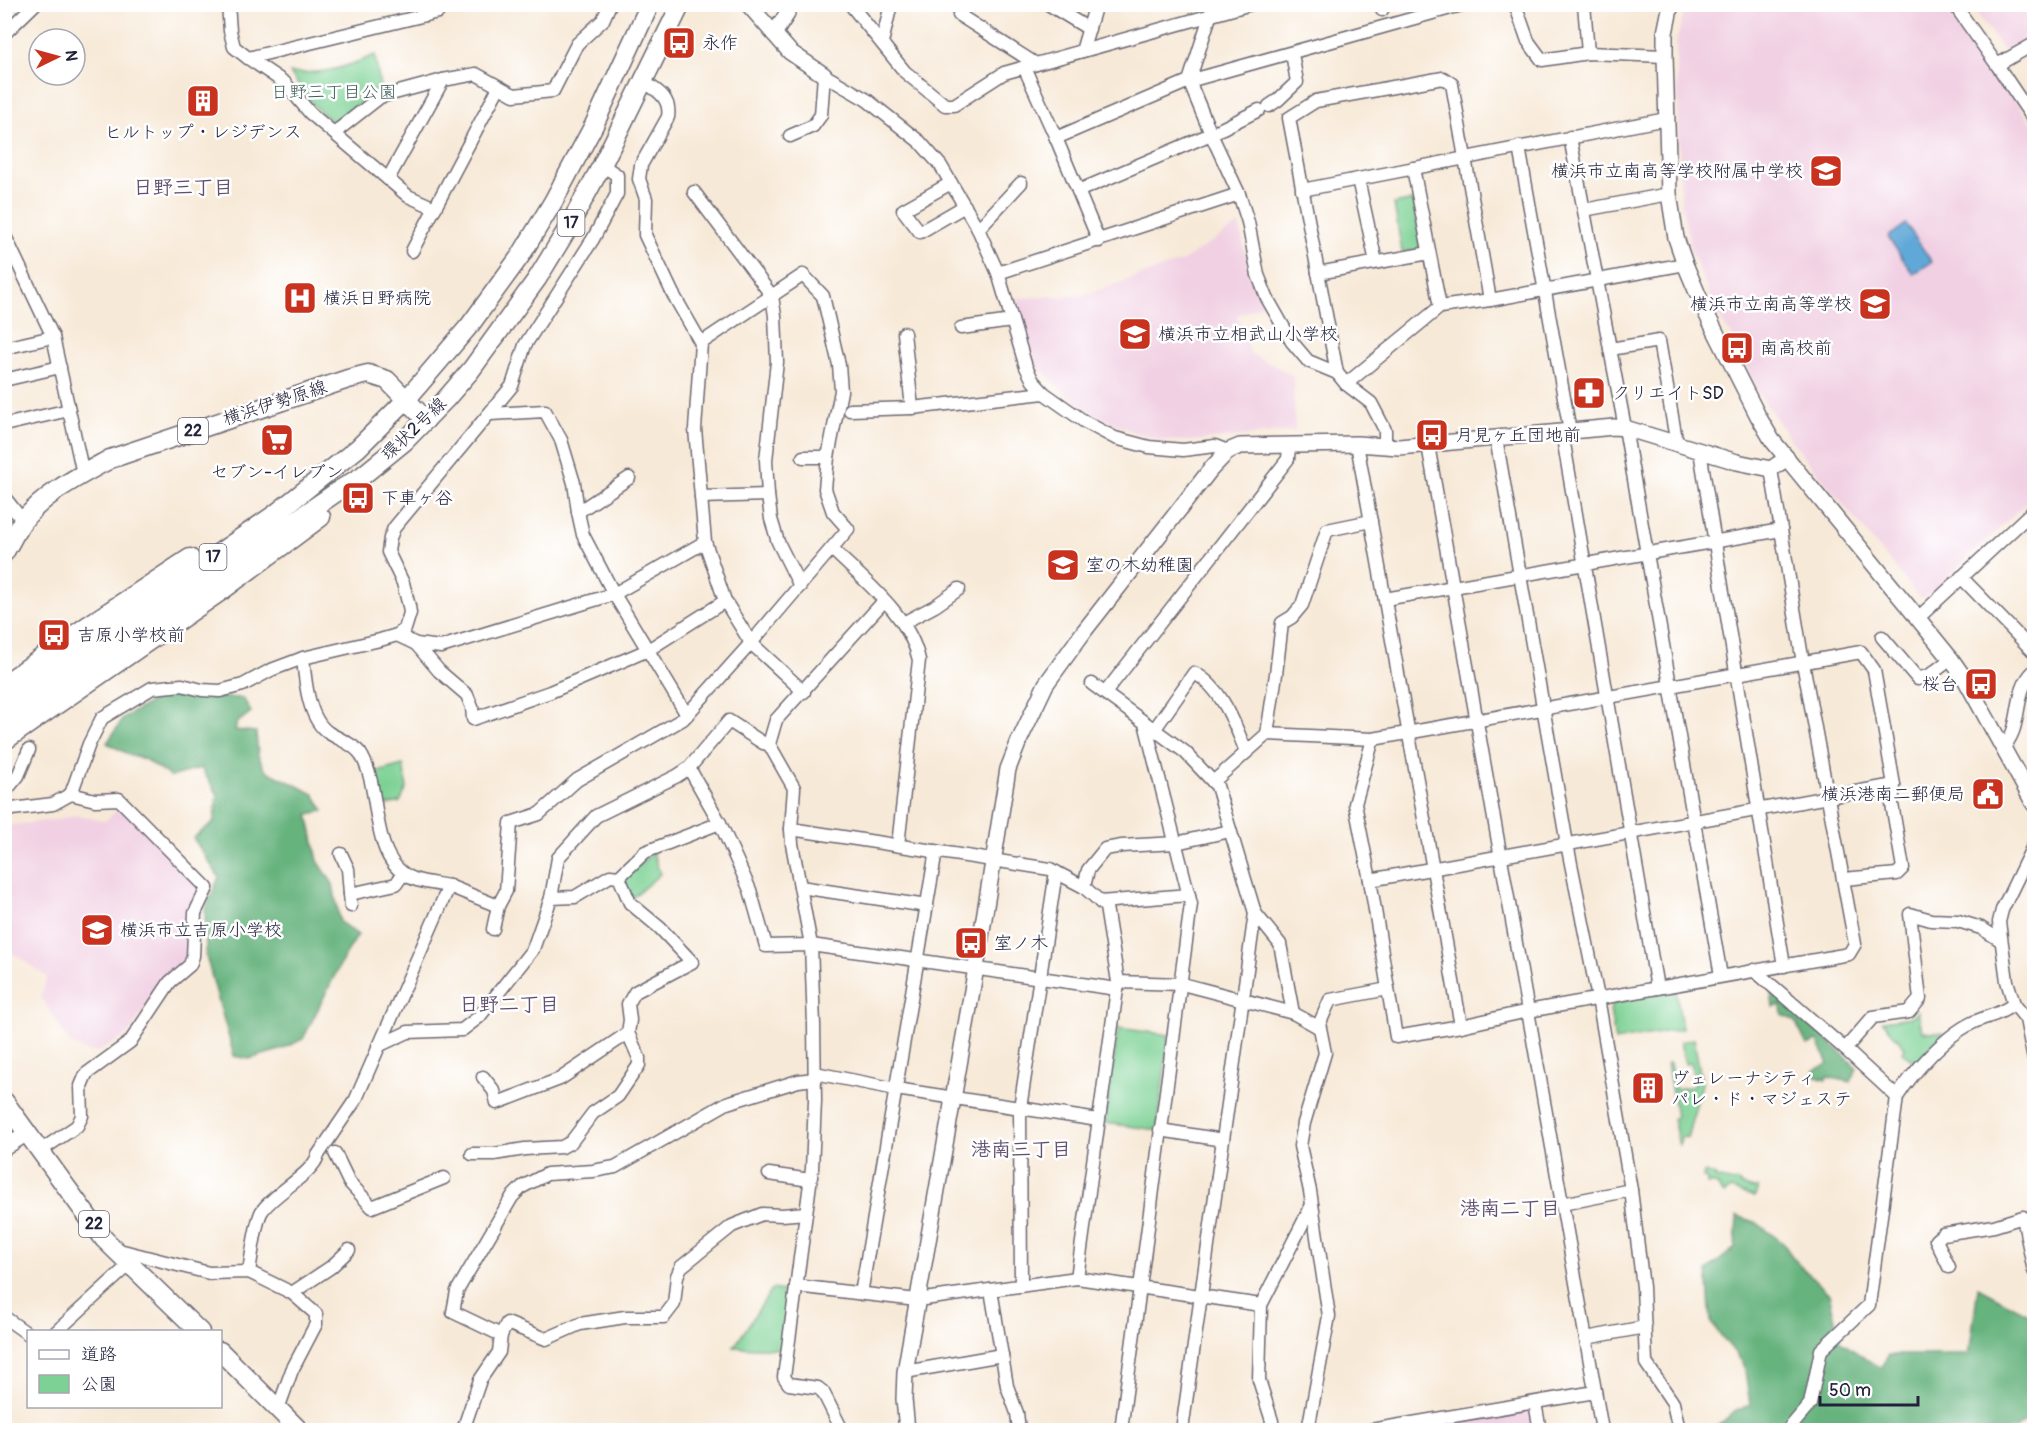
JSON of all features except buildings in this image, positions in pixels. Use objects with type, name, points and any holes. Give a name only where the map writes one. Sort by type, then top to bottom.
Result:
[{"type":"main road","name":"環状2号線","points":[[4,722],[345,460],[406,400],[470,325],[527,246],[594,125],[650,4]]},
{"type":"main road","name":"環状2号線","points":[[4,701],[137,620],[362,476],[405,441],[426,420],[471,370],[537,279],[563,237],[602,165],[681,4]]},
{"type":"main road","name":"横浜伊勢原線","points":[[4,553],[23,521],[38,506],[83,474],[125,454],[363,375],[373,375],[387,380],[426,420]]},
{"type":"main road","points":[[4,741],[224,589],[312,524],[347,496],[362,476]]},
{"type":"main road","points":[[4,684],[84,628],[229,533],[268,508],[292,499]]},
{"type":"main road","name":"22","points":[[4,1101],[104,1239],[198,1330]]},
{"type":"main road","points":[[222,1353],[299,1431]]},
{"type":"street","points":[[4,34],[35,4]]},
{"type":"street","points":[[228,4],[234,47],[285,83],[310,113],[408,196],[435,208]]},
{"type":"street","points":[[334,133],[380,97],[443,80],[476,74],[514,94],[553,91],[577,44],[603,21],[610,4]]},
{"type":"street","points":[[748,4],[790,52],[867,100],[920,142],[941,166],[978,230],[998,273],[1026,367],[1044,393],[1085,422],[1115,438],[1149,447],[1183,450],[1215,446],[1228,451]]},
{"type":"street","points":[[774,34],[786,14],[786,4]]},
{"type":"street","points":[[850,4],[905,72],[945,105],[954,105],[1004,73],[1212,10],[1251,4]]},
{"type":"street","points":[[882,43],[891,4]]},
{"type":"street","points":[[966,4],[959,15],[1036,64]]},
{"type":"street","points":[[1048,4],[1089,29]]},
{"type":"street","points":[[1082,51],[1096,4]]},
{"type":"street","points":[[1056,138],[1189,81],[1292,55],[1466,4]]},
{"type":"street","points":[[1515,4],[1528,41],[1542,60],[1587,52],[1665,56]]},
{"type":"street","points":[[1584,4],[1587,52]]},
{"type":"street","points":[[1671,4],[1665,33],[1669,194],[1674,227],[1685,264],[1715,330],[1772,440],[1951,659],[1965,679],[2034,804]]},
{"type":"street","points":[[1954,4],[2034,120]]},
{"type":"street","points":[[1212,10],[1189,81],[1239,194],[1248,222],[1258,275],[1267,298],[1292,342],[1308,361],[1336,373],[1346,384],[1371,403],[1385,430],[1385,447]]},
{"type":"street","points":[[248,58],[438,12]]},
{"type":"street","points":[[1996,65],[2034,44]]},
{"type":"street","points":[[1078,191],[1211,134],[1278,100],[1297,82],[1292,55]]},
{"type":"street","points":[[1024,67],[1099,241]]},
{"type":"street","points":[[790,136],[813,126],[821,115],[824,75]]},
{"type":"street","points":[[1336,373],[1289,118],[1316,101],[1443,78],[1452,84],[1490,300]]},
{"type":"street","points":[[388,179],[443,80]]},
{"type":"street","points":[[644,82],[665,98],[669,110],[668,117],[641,165],[639,179],[645,199],[645,235],[673,294],[701,343],[695,429],[705,542],[725,601],[751,643],[804,692]]},
{"type":"street","points":[[412,251],[499,87]]},
{"type":"street","points":[[1302,189],[1666,119]]},
{"type":"street","points":[[1570,137],[1625,428],[1721,976]]},
{"type":"street","points":[[1519,147],[1544,290],[1585,564],[1657,988]]},
{"type":"street","points":[[4,810],[53,804],[71,794],[89,744],[102,718],[152,688],[182,685],[220,692],[243,685],[271,670],[303,658],[397,635],[405,629],[410,613],[403,583],[388,552],[394,528],[512,386],[525,345],[592,239],[617,194],[617,175],[602,165]]},
{"type":"street","points":[[1413,168],[1440,307]]},
{"type":"street","points":[[1358,178],[1376,262]]},
{"type":"street","points":[[951,183],[903,210],[920,232],[965,206]]},
{"type":"street","points":[[978,230],[1021,183]]},
{"type":"street","points":[[694,192],[771,296],[775,316],[777,362],[766,460],[768,495],[771,519],[778,542],[800,586]]},
{"type":"street","points":[[998,273],[1239,194]]},
{"type":"street","points":[[1584,210],[1669,194]]},
{"type":"street","points":[[4,234],[53,337],[83,474]]},
{"type":"street","points":[[1318,273],[1429,253]]},
{"type":"street","points":[[1346,384],[1440,307],[1685,264]]},
{"type":"street","points":[[493,929],[498,906],[506,891],[511,823],[539,814],[578,780],[683,719],[848,529],[833,512],[825,489],[828,457],[841,391],[839,365],[824,296],[803,274],[701,343]]},
{"type":"street","points":[[962,328],[1012,321]]},
{"type":"street","points":[[904,333],[912,408]]},
{"type":"street","points":[[4,348],[53,337]]},
{"type":"street","points":[[1610,349],[1659,340],[1677,445]]},
{"type":"street","points":[[4,380],[60,367]]},
{"type":"street","points":[[850,410],[912,408],[1044,393]]},
{"type":"street","points":[[4,425],[69,410]]},
{"type":"street","points":[[490,414],[545,411],[561,440],[574,483],[584,535],[614,594],[687,715]]},
{"type":"street","points":[[907,1431],[903,1399],[905,1372],[976,968],[1008,769],[1046,684],[1085,630],[1211,469],[1228,451],[1240,446],[1428,445],[1614,427],[1625,428],[1677,445],[1772,469]]},
{"type":"street","points":[[1496,438],[1631,1190],[1643,1287],[1646,1363],[1673,1403],[1679,1431]]},
{"type":"street","points":[[1357,444],[1461,1026]]},
{"type":"street","points":[[1428,445],[1602,1431]]},
{"type":"street","points":[[1105,693],[1288,459],[1289,446]]},
{"type":"street","points":[[1700,451],[1784,966]]},
{"type":"street","points":[[803,457],[828,457]]},
{"type":"street","points":[[1772,469],[1787,458]]},
{"type":"street","points":[[1373,739],[1354,804],[1370,880],[1396,1037],[1598,998],[1849,954],[1855,944],[1803,663],[1772,469]]},
{"type":"street","points":[[578,512],[629,478]]},
{"type":"street","points":[[701,496],[768,495]]},
{"type":"street","points":[[4,497],[23,521]]},
{"type":"street","points":[[1918,618],[2034,510]]},
{"type":"street","points":[[1213,782],[1267,734],[1282,623],[1292,617],[1302,605],[1327,530],[1371,520]]},
{"type":"street","points":[[1385,598],[1781,530]]},
{"type":"street","points":[[397,635],[416,644],[441,647],[614,594],[705,542]]},
{"type":"street","points":[[832,549],[903,623],[914,642],[919,660],[898,845]]},
{"type":"street","points":[[1961,578],[2034,652]]},
{"type":"street","points":[[903,623],[935,606],[959,589]]},
{"type":"street","points":[[416,644],[439,670],[467,694],[472,707],[473,719],[550,692],[648,650],[725,601]]},
{"type":"street","points":[[768,744],[776,720],[804,692],[884,601]]},
{"type":"street","points":[[1882,637],[1918,679],[1930,675],[1951,659]]},
{"type":"street","points":[[1267,734],[1373,739],[1861,652],[1874,670],[1894,786],[1892,804],[1904,868],[1897,874],[1844,879]]},
{"type":"street","points":[[303,658],[305,685],[315,717],[327,732],[348,742],[360,753],[370,777],[381,837],[389,859],[403,874],[417,880],[449,886],[498,906]]},
{"type":"street","points":[[2003,749],[2014,731],[2022,688],[2027,677],[2034,671]]},
{"type":"street","points":[[1150,726],[1194,673],[1202,677],[1230,711],[1246,752]]},
{"type":"street","points":[[1092,684],[1185,752],[1217,786],[1255,913],[1280,944],[1293,1013]]},
{"type":"street","points":[[378,1046],[408,1032],[462,1030],[479,1017],[533,949],[551,898],[558,858],[596,816],[677,776],[688,768],[729,721],[762,743],[768,744],[795,788],[791,829],[811,945],[814,1076],[810,1180],[784,1377],[789,1384],[818,1388],[824,1392],[842,1431]]},
{"type":"street","points":[[1121,1431],[1191,904],[1150,726]]},
{"type":"street","points":[[4,793],[18,776],[29,750]]},
{"type":"street","points":[[688,768],[720,823],[750,890],[766,946],[811,945],[1040,978],[1117,985],[1182,984],[1293,1013],[1320,1028],[1325,1053],[1304,1123],[1300,1146],[1311,1191],[1329,1316],[1308,1431]]},
{"type":"street","points":[[1370,880],[1894,786]]},
{"type":"street","points":[[40,1151],[77,1126],[82,1116],[81,1086],[86,1074],[130,1042],[170,982],[190,965],[193,956],[195,913],[207,888],[118,798],[96,800],[71,794]]},
{"type":"street","points":[[619,878],[645,852],[720,823]]},
{"type":"street","points":[[791,829],[1050,869],[1084,887],[1106,907],[1117,985],[1077,1278]]},
{"type":"street","points":[[1084,887],[1088,870],[1105,849],[1176,843],[1230,831]]},
{"type":"street","points":[[2034,844],[2002,910],[1999,922],[2007,981],[2014,1004],[2030,1018],[2034,1060]]},
{"type":"street","points":[[861,1294],[936,851]]},
{"type":"street","points":[[341,854],[348,869],[351,900],[396,884],[403,874]]},
{"type":"street","points":[[1021,1286],[1020,1108],[1056,872]]},
{"type":"street","points":[[551,898],[575,897],[610,876],[619,878]]},
{"type":"street","points":[[472,1154],[561,1147],[571,1142],[593,1113],[618,1096],[639,1065],[639,1058],[628,1033],[630,1020],[628,1004],[635,992],[692,962],[660,928],[630,903],[619,878]]},
{"type":"street","points":[[249,1272],[261,1212],[316,1163],[318,1155],[356,1099],[449,886]]},
{"type":"street","points":[[800,887],[927,906]]},
{"type":"street","points":[[1100,902],[1189,895]]},
{"type":"street","points":[[1182,1431],[1255,913]]},
{"type":"street","points":[[1845,1049],[1873,1017],[1909,1012],[1920,999],[1910,914],[1931,920],[1958,921],[1981,928],[2000,940]]},
{"type":"street","points":[[1754,970],[1845,1049],[1897,1098]]},
{"type":"street","points":[[1318,1027],[1330,1000],[1388,989]]},
{"type":"street","points":[[1788,1431],[1810,1404],[1821,1350],[1869,1305],[1897,1098],[1905,1084],[1947,1040],[1972,1023],[2001,1014],[2014,1004]]},
{"type":"street","points":[[483,1077],[494,1091],[497,1103],[560,1079],[628,1033]]},
{"type":"street","points":[[501,1335],[453,1312],[457,1290],[513,1197],[522,1187],[547,1174],[615,1167],[727,1103],[814,1076],[1098,1120]]},
{"type":"street","points":[[1160,1130],[1223,1140]]},
{"type":"street","points":[[4,1148],[27,1133]]},
{"type":"street","points":[[335,1153],[350,1182],[372,1207],[444,1178]]},
{"type":"street","points":[[769,1174],[810,1180]]},
{"type":"street","points":[[1562,1204],[1631,1190]]},
{"type":"street","points":[[1271,1431],[1272,1421],[1259,1380],[1261,1305],[1312,1205]]},
{"type":"street","points":[[463,1431],[480,1380],[499,1352],[501,1335],[507,1323],[546,1339],[580,1324],[625,1317],[663,1317],[674,1304],[677,1276],[681,1267],[732,1226],[762,1214],[806,1213]]},
{"type":"street","points":[[1949,1267],[1936,1240],[1943,1234],[1994,1226],[2023,1217],[2034,1270]]},
{"type":"street","points":[[114,1249],[209,1273],[249,1272],[292,1293],[316,1314],[316,1324],[292,1370],[278,1409]]},
{"type":"street","points":[[292,1293],[331,1267],[349,1250]]},
{"type":"street","points":[[58,1330],[130,1264]]},
{"type":"street","points":[[796,1286],[916,1300],[1077,1278],[1261,1305]]},
{"type":"street","points":[[991,1290],[1007,1386],[1017,1413],[1019,1431]]},
{"type":"street","points":[[4,1317],[27,1333]]},
{"type":"street","points":[[1586,1338],[1645,1327]]},
{"type":"street","points":[[905,1372],[1002,1355]]},
{"type":"street","points":[[1371,1431],[1595,1392]]},
{"type":"street","points":[[1535,1403],[1540,1431]]},
{"type":"shaded area","name":"横浜市立南高等学校","points":[[1688,4],[1951,5],[2034,127],[2034,496],[1926,597],[1919,597],[1793,443],[1757,391],[1732,335],[1721,321],[1691,251],[1681,201],[1676,44]]},
{"type":"shaded area","points":[[1971,5],[2034,5],[2034,33],[2007,50],[2003,50]]},
{"type":"shaded area","name":"横浜市立相武山小学校","points":[[1239,224],[1249,272],[1264,304],[1237,315],[1250,353],[1293,376],[1295,431],[1191,441],[1160,440],[1136,433],[1096,415],[1068,396],[1036,365],[1016,298],[1084,295],[1183,261]]},
{"type":"shaded area","name":"横浜市立吉原小学校","points":[[120,808],[200,883],[199,891],[187,910],[191,913],[190,951],[186,959],[164,977],[130,1032],[100,1051],[87,1052],[71,1044],[41,997],[47,977],[5,947],[5,826],[55,820],[75,815],[105,821]]},
{"type":"shaded area","points":[[1533,1407],[1536,1430],[1407,1430]]},
{"type":"green space","name":"日野三丁目公園","points":[[375,55],[380,87],[334,123],[312,104],[290,73],[334,69]]},
{"type":"green space","points":[[1414,200],[1421,245],[1417,250],[1402,252],[1394,204]]},
{"type":"green space","points":[[162,696],[243,698],[251,712],[237,723],[235,730],[256,732],[258,755],[265,770],[314,794],[324,811],[308,814],[318,861],[333,884],[340,922],[358,935],[344,957],[303,1039],[280,1050],[249,1059],[234,1056],[206,956],[205,910],[219,877],[193,838],[214,822],[217,794],[201,768],[171,777],[144,759],[107,743],[124,717]]},
{"type":"green space","points":[[403,765],[407,788],[400,802],[379,807],[373,773]]},
{"type":"green space","points":[[653,853],[660,874],[632,898],[623,878]]},
{"type":"green space","points":[[1676,990],[1682,1029],[1615,1041],[1610,1010],[1615,1002]]},
{"type":"green space","points":[[1771,992],[1857,1068],[1851,1082],[1827,1077],[1826,1080],[1813,1076],[1815,1070],[1828,1064],[1818,1041],[1807,1045],[1795,1021],[1782,1015],[1781,1005],[1773,1007]]},
{"type":"green space","points":[[1918,1012],[1922,1031],[1944,1033],[1915,1064],[1903,1052],[1905,1047],[1882,1021],[1911,1017]]},
{"type":"green space","points":[[1118,1028],[1169,1035],[1157,1130],[1105,1123]]},
{"type":"green space","points":[[1694,1039],[1702,1084],[1687,1138],[1682,1136],[1679,1146],[1673,1118],[1676,1117],[1667,1063],[1670,1063],[1675,1089],[1695,1086],[1691,1063],[1685,1064],[1680,1042]]},
{"type":"green space","points":[[1704,1173],[1754,1189],[1758,1188],[1755,1197],[1730,1189],[1724,1194],[1716,1184],[1707,1184],[1707,1179],[1703,1178]]},
{"type":"green space","points":[[1737,1216],[1757,1223],[1783,1243],[1793,1258],[1829,1294],[1840,1341],[1880,1368],[1889,1355],[1969,1355],[1978,1287],[2034,1317],[2034,1415],[2014,1430],[1713,1430],[1734,1412],[1750,1405],[1744,1364],[1711,1323],[1707,1270],[1735,1248]]},
{"type":"green space","points":[[772,1289],[790,1292],[781,1349],[734,1347]]},
{"type":"water","points":[[1906,224],[1932,262],[1913,274],[1888,237]]},
{"type":"place","name":"永作","points":[[679,43]]},
{"type":"place","name":"ヒルトップ・レジデンス","points":[[203,101]]},
{"type":"place","name":"横浜市立南高等学校附属中学校","points":[[1826,171]]},
{"type":"place","name":"横浜日野病院","points":[[300,298]]},
{"type":"place","name":"横浜市立南高等学校","points":[[1875,304]]},
{"type":"place","name":"横浜市立相武山小学校","points":[[1135,334]]},
{"type":"place","name":"南高校前","points":[[1737,348]]},
{"type":"place","name":"クリエイトSD","points":[[1589,393]]},
{"type":"place","name":"月見ヶ丘団地前","points":[[1432,435]]},
{"type":"place","name":"セブン-イレブン","points":[[277,440]]},
{"type":"place","name":"下車ヶ谷","points":[[358,498]]},
{"type":"place","name":"室の木幼稚園","points":[[1063,565]]},
{"type":"place","name":"吉原小学校前","points":[[54,635]]},
{"type":"place","name":"桜台","points":[[1981,684]]},
{"type":"place","name":"横浜港南二郵便局","points":[[1988,794]]},
{"type":"place","name":"横浜市立吉原小学校","points":[[97,930]]},
{"type":"place","name":"室ノ木","points":[[971,943]]},
{"type":"place","name":"ヴェレーナシティ パレ・ド・マジェステ","points":[[1648,1088]]},
{"type":"district","name":"日野三丁目","points":[[183,187]]},
{"type":"district","name":"日野二丁目","points":[[509,1004]]},
{"type":"district","name":"港南三丁目","points":[[1021,1149]]},
{"type":"district","name":"港南二丁目","points":[[1510,1208]]}]
